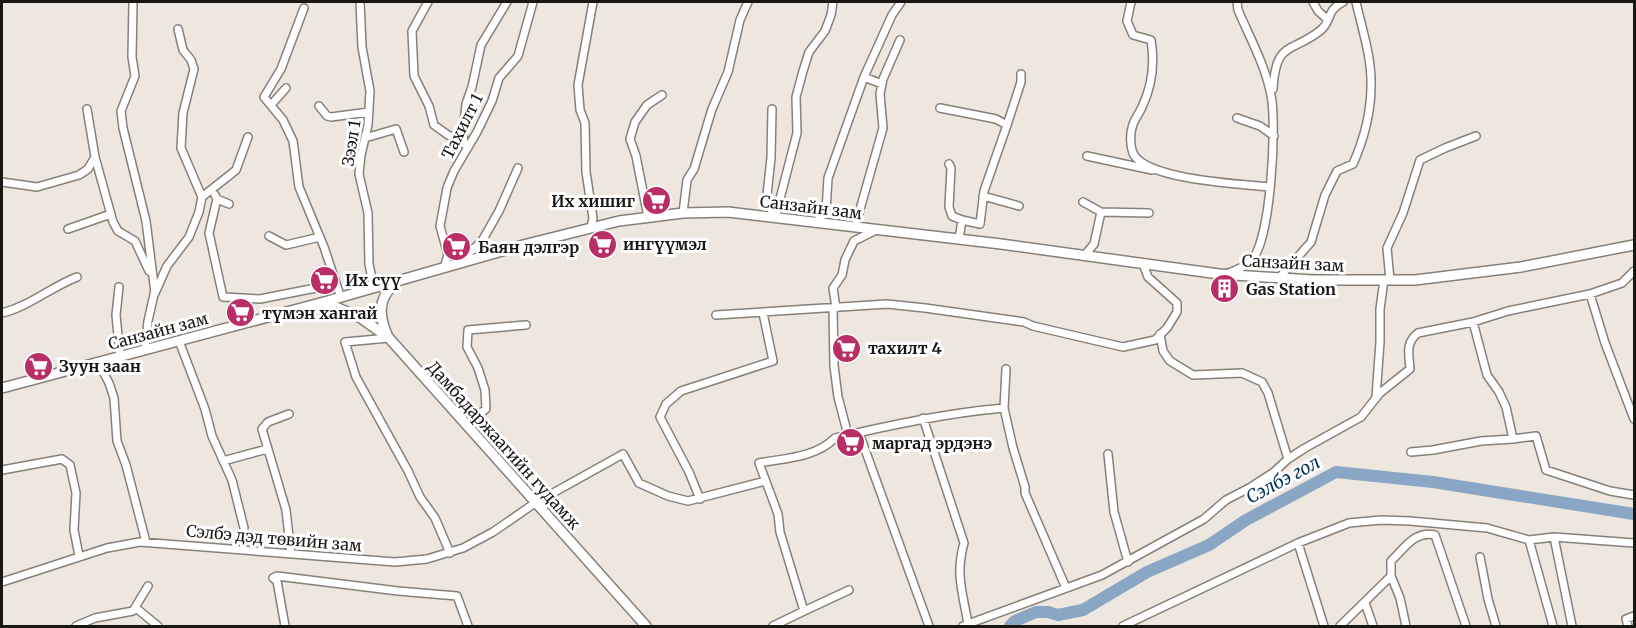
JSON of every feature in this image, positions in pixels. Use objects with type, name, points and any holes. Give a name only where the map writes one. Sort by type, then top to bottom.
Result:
[{"type":"main road","name":"Санзайн зам","points":[[2,388],[341,298],[591,228],[619,221],[683,213],[728,212],[1226,274],[1312,280],[1415,280],[1521,267],[1635,245]]},
{"type":"main road","points":[[389,338],[380,308],[387,291],[396,282]]},
{"type":"main road","name":"Дамбадаржаагийн гудамж","points":[[324,302],[361,318],[389,338],[646,627]]},
{"type":"street","points":[[133,2],[132,57],[135,76],[122,111],[123,128],[146,221],[155,294]]},
{"type":"street","name":"Зээл 1","points":[[360,2],[362,47],[370,91],[359,174],[368,213],[369,264],[374,288]]},
{"type":"street","points":[[428,2],[412,30],[414,76],[429,106],[434,125],[448,135],[464,141]]},
{"type":"street","points":[[464,153],[466,104],[481,45],[507,2]]},
{"type":"street","name":"Тахилт 1","points":[[444,268],[448,255],[440,226],[447,188],[492,101],[499,78],[518,56],[533,2]]},
{"type":"street","points":[[591,228],[593,218],[585,164],[585,123],[580,110],[578,85],[593,2]]},
{"type":"street","points":[[683,213],[687,180],[694,169],[712,108],[728,72],[740,20],[748,2]]},
{"type":"street","points":[[775,218],[797,133],[796,97],[809,51],[825,31],[833,2]]},
{"type":"street","points":[[816,223],[826,211],[828,178],[864,77],[900,2]]},
{"type":"street","points":[[1131,2],[1127,21],[1133,35],[1151,40],[1153,62],[1146,96],[1132,127],[1131,144],[1134,155],[1157,171]]},
{"type":"street","points":[[1237,2],[1266,72],[1272,98]]},
{"type":"street","points":[[1313,2],[1327,20]]},
{"type":"street","points":[[1226,274],[1250,262],[1260,247],[1269,204],[1274,136],[1272,98],[1274,69],[1279,57],[1288,48],[1324,28],[1334,6],[1343,2]]},
{"type":"street","points":[[1279,278],[1311,243],[1325,195],[1337,171],[1353,164],[1365,135],[1371,86],[1369,62],[1356,2]]},
{"type":"street","points":[[304,8],[281,69],[264,97],[283,120],[293,141],[299,187],[320,237],[341,298]]},
{"type":"street","points":[[145,350],[148,321],[155,294],[167,266],[189,237],[202,197],[181,148],[183,112],[194,69],[191,60],[183,51],[178,29]]},
{"type":"street","points":[[855,227],[883,128],[880,104],[882,84],[900,40]]},
{"type":"street","points":[[949,164],[951,168],[948,207],[952,216],[980,224],[983,196],[1021,82],[1021,74]]},
{"type":"street","points":[[864,77],[882,84]]},
{"type":"street","points":[[271,105],[286,88]]},
{"type":"street","points":[[648,217],[636,156],[630,139],[635,122],[646,105],[662,95]]},
{"type":"street","points":[[319,106],[327,116],[331,117],[369,112]]},
{"type":"street","points":[[940,108],[996,120],[1007,125]]},
{"type":"street","points":[[87,109],[94,157],[113,222],[118,231],[135,241],[153,280],[155,294]]},
{"type":"street","points":[[772,109],[771,158],[767,195],[768,204],[775,218]]},
{"type":"street","points":[[1237,118],[1260,126],[1274,136]]},
{"type":"street","points":[[365,138],[396,129],[404,152]]},
{"type":"street","points":[[1376,399],[1380,309],[1387,280],[1387,248],[1402,213],[1419,160],[1445,147],[1476,136]]},
{"type":"street","points":[[202,197],[236,170],[248,137]]},
{"type":"street","points":[[1087,156],[1180,176],[1269,187]]},
{"type":"street","points":[[2,182],[37,187],[79,175],[88,169],[94,157]]},
{"type":"street","points":[[456,265],[482,242],[518,168]]},
{"type":"street","points":[[212,190],[217,199],[229,204]]},
{"type":"street","points":[[983,196],[1019,206]]},
{"type":"street","points":[[217,199],[208,233],[223,297],[260,299],[336,284]]},
{"type":"street","points":[[1083,202],[1101,212],[1149,213]]},
{"type":"street","points":[[1084,256],[1094,244],[1101,212]]},
{"type":"street","points":[[68,229],[111,214]]},
{"type":"street","points":[[959,239],[962,220]]},
{"type":"street","points":[[848,435],[835,376],[833,288],[842,275],[845,260],[854,241],[876,230]]},
{"type":"street","points":[[268,236],[286,245],[320,237]]},
{"type":"street","points":[[716,315],[887,304],[1024,322],[1123,346],[1155,340],[1167,328],[1177,312],[1177,303],[1148,278],[1143,264]]},
{"type":"street","points":[[923,418],[964,543],[960,558],[959,581],[965,626],[1102,575],[1204,519],[1226,500],[1274,472],[1288,459],[1333,431],[1361,417],[1376,399],[1410,369],[1408,346],[1411,338],[1418,333],[1590,294],[1622,282],[1635,271]]},
{"type":"street","points":[[2,313],[37,299],[58,284],[77,277]]},
{"type":"street","points":[[119,287],[116,315],[120,356]]},
{"type":"street","points":[[1590,294],[1605,343],[1635,419]]},
{"type":"street","points":[[764,313],[773,361],[681,391],[666,404],[660,417],[689,472],[700,499],[765,482]]},
{"type":"street","points":[[1473,322],[1487,375],[1506,407],[1513,439]]},
{"type":"street","points":[[466,424],[486,409],[485,390],[467,347],[468,330],[526,325]]},
{"type":"street","points":[[1160,334],[1163,351],[1170,361],[1193,375],[1242,373],[1262,382],[1268,393],[1288,459]]},
{"type":"street","points":[[389,338],[345,342],[356,377],[420,497],[435,518],[450,553]]},
{"type":"street","points":[[179,341],[205,409],[212,436],[232,480],[244,528]]},
{"type":"street","points":[[98,362],[110,383],[114,398],[117,441],[126,465],[146,542]]},
{"type":"street","points":[[1006,369],[1004,408],[1025,493],[1066,588]]},
{"type":"street","points":[[804,611],[780,532],[777,514],[759,463],[808,454],[825,447],[835,438],[923,418],[1004,408]]},
{"type":"street","points":[[289,414],[268,422],[262,429],[284,502],[291,554]]},
{"type":"street","points":[[859,433],[929,627]]},
{"type":"street","points":[[1411,452],[1481,441],[1536,436],[1546,470],[1610,490],[1635,495]]},
{"type":"street","points":[[223,461],[267,449]]},
{"type":"street","name":"Сэлбэ дэд төвийн зам","points":[[2,582],[121,544],[146,542],[406,562],[422,560],[450,553],[484,537],[535,503],[623,454],[639,483],[668,496],[688,501],[700,499]]},
{"type":"street","points":[[1108,454],[1114,512],[1128,562]]},
{"type":"street","points":[[2,470],[62,459],[70,465],[76,493],[74,530],[79,556]]},
{"type":"street","points":[[1123,627],[1298,543],[1349,523],[1381,520],[1486,528],[1529,540],[1554,537],[1635,543]]},
{"type":"street","points":[[1406,627],[1400,598],[1391,576],[1391,561],[1417,536],[1426,532],[1434,535],[1466,627]]},
{"type":"street","points":[[1554,537],[1572,627]]},
{"type":"street","points":[[1529,540],[1553,627]]},
{"type":"street","points":[[1298,543],[1324,627]]},
{"type":"street","points":[[1480,557],[1496,627]]},
{"type":"street","points":[[285,627],[277,582],[273,578],[277,576],[458,596],[468,627]]},
{"type":"street","points":[[1340,627],[1391,576]]},
{"type":"street","points":[[75,627],[95,618],[126,614],[136,608],[147,586]]},
{"type":"street","points":[[773,627],[849,590]]},
{"type":"street","points":[[1365,603],[1373,627]]},
{"type":"street","points":[[136,608],[158,627]]},
{"type":"street","points":[[1628,627],[1626,619],[1635,616]]},
{"type":"waterway","name":"Сэлбэ гол","points":[[1010,626],[1015,621],[1036,612],[1058,615],[1083,610],[1147,572],[1209,545],[1246,520],[1336,472],[1433,482],[1634,514]]},
{"type":"place","name":"Их хишиг","points":[[656,201]]},
{"type":"place","name":"ингүүмэл","points":[[602,244]]},
{"type":"place","name":"Баян дэлгэр","points":[[457,247]]},
{"type":"place","name":"Их сүү","points":[[324,280]]},
{"type":"place","name":"Gas Station","points":[[1225,289]]},
{"type":"place","name":"түмэн хангай","points":[[241,313]]},
{"type":"place","name":"тахилт 4","points":[[847,348]]},
{"type":"place","name":"Зуун заан","points":[[38,366]]},
{"type":"place","name":"маргад эрдэнэ","points":[[851,443]]}]
